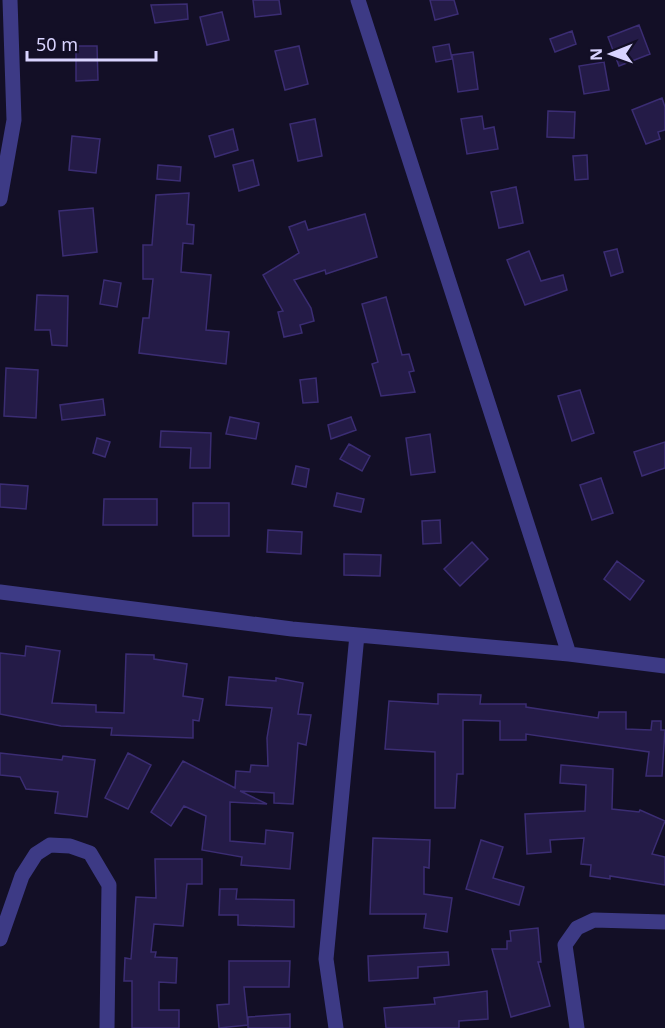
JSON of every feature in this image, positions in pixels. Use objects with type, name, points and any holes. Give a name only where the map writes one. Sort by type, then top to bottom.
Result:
[{"type":"street","points":[[0,199],[14,120],[10,0]]},
{"type":"street","points":[[358,0],[569,654]]},
{"type":"street","points":[[0,592],[292,629],[569,654],[665,666]]},
{"type":"street","points":[[336,1028],[326,959],[357,635]]},
{"type":"street","points":[[0,939],[21,876],[36,854],[50,845],[70,846],[90,853],[109,885],[107,1028]]},
{"type":"street","points":[[578,1028],[565,945],[577,928],[594,920],[665,922]]},
{"type":"building","points":[[253,0],[279,0],[281,14],[255,17]]},
{"type":"building","points":[[430,0],[454,0],[458,14],[435,20]]},
{"type":"building","points":[[187,4],[188,19],[155,23],[151,5]]},
{"type":"building","points":[[222,12],[229,40],[207,45],[200,17]]},
{"type":"building","points":[[639,25],[650,54],[619,66],[608,37]]},
{"type":"building","points":[[572,31],[576,44],[555,52],[550,39]]},
{"type":"building","points":[[449,44],[452,59],[436,62],[433,47]]},
{"type":"building","points":[[76,46],[97,46],[98,80],[76,81]]},
{"type":"building","points":[[299,46],[308,84],[285,90],[275,51]]},
{"type":"building","points":[[473,52],[478,89],[458,92],[452,55]]},
{"type":"building","points":[[604,62],[609,90],[584,94],[579,66]]},
{"type":"building","points":[[662,98],[665,107],[665,130],[658,132],[660,139],[646,144],[632,110]]},
{"type":"building","points":[[548,111],[575,112],[574,138],[547,137]]},
{"type":"building","points":[[482,116],[484,129],[494,127],[498,149],[467,154],[461,119]]},
{"type":"building","points":[[315,119],[322,156],[298,161],[290,124]]},
{"type":"building","points":[[233,129],[238,150],[215,157],[209,136]]},
{"type":"building","points":[[72,136],[100,139],[96,173],[69,170]]},
{"type":"building","points":[[587,155],[588,179],[575,180],[573,156]]},
{"type":"building","points":[[253,160],[259,185],[239,191],[233,165]]},
{"type":"building","points":[[158,165],[181,167],[180,181],[157,179]]},
{"type":"building","points":[[516,187],[523,223],[499,228],[491,192]]},
{"type":"building","points":[[189,193],[187,224],[194,225],[193,244],[183,243],[181,272],[211,275],[206,330],[229,332],[226,364],[139,353],[143,318],[149,318],[153,279],[143,279],[143,245],[152,245],[156,195]]},
{"type":"building","points":[[93,208],[97,252],[63,256],[59,211]]},
{"type":"building","points":[[365,214],[377,257],[326,274],[325,270],[294,280],[311,308],[314,321],[300,325],[302,333],[284,337],[278,312],[283,311],[263,275],[299,253],[289,227],[305,221],[308,230]]},
{"type":"building","points":[[617,249],[623,272],[611,276],[604,252]]},
{"type":"building","points":[[529,251],[541,281],[563,275],[567,290],[525,305],[507,260]]},
{"type":"building","points":[[104,280],[121,283],[117,307],[100,304]]},
{"type":"building","points":[[37,295],[68,296],[67,346],[52,345],[50,330],[35,330]]},
{"type":"building","points":[[386,297],[402,355],[409,354],[414,371],[409,372],[415,392],[381,396],[372,364],[378,362],[362,304]]},
{"type":"building","points":[[6,368],[38,370],[36,418],[4,416]]},
{"type":"building","points":[[316,378],[318,402],[303,403],[300,380]]},
{"type":"building","points":[[580,390],[594,433],[572,441],[558,396]]},
{"type":"building","points":[[103,399],[105,415],[62,420],[60,405]]},
{"type":"building","points":[[230,417],[259,423],[256,439],[226,434]]},
{"type":"building","points":[[351,417],[356,430],[331,439],[328,425]]},
{"type":"building","points":[[161,431],[211,433],[210,468],[190,468],[191,448],[160,447]]},
{"type":"building","points":[[430,434],[435,472],[411,475],[406,438]]},
{"type":"building","points":[[97,438],[110,442],[105,457],[93,453]]},
{"type":"building","points":[[665,442],[665,468],[642,476],[634,452]]},
{"type":"building","points":[[349,444],[370,456],[362,471],[340,459]]},
{"type":"building","points":[[296,466],[309,469],[306,487],[292,484]]},
{"type":"building","points":[[601,478],[613,513],[592,520],[580,485]]},
{"type":"building","points":[[0,484],[28,486],[26,509],[0,507]]},
{"type":"building","points":[[337,493],[364,499],[361,512],[334,506]]},
{"type":"building","points":[[104,499],[157,499],[157,525],[103,525]]},
{"type":"building","points":[[193,503],[229,503],[229,536],[193,536]]},
{"type":"building","points":[[440,520],[441,543],[423,544],[422,521]]},
{"type":"building","points":[[268,530],[302,532],[301,554],[267,552]]},
{"type":"building","points":[[472,542],[488,559],[460,586],[444,569]]},
{"type":"building","points":[[344,554],[381,555],[380,576],[344,575]]},
{"type":"building","points":[[617,561],[644,581],[630,600],[604,579]]},
{"type":"building","points":[[26,646],[60,651],[52,703],[96,705],[96,712],[124,713],[126,654],[154,655],[154,659],[187,664],[183,696],[203,699],[199,721],[193,720],[193,738],[111,735],[112,728],[61,726],[0,714],[0,653],[25,656]]},
{"type":"building","points":[[229,677],[276,681],[276,678],[303,683],[298,714],[311,715],[306,745],[298,743],[293,804],[274,803],[274,793],[240,791],[267,804],[230,802],[230,841],[265,844],[266,830],[293,833],[290,869],[241,865],[242,857],[202,850],[206,816],[184,806],[171,826],[151,812],[183,761],[235,788],[236,771],[250,772],[251,765],[268,766],[267,738],[272,708],[226,705]]},
{"type":"building","points":[[438,694],[481,695],[480,704],[526,704],[526,707],[598,718],[599,712],[626,712],[626,729],[651,730],[652,721],[661,721],[661,730],[665,730],[662,776],[646,776],[649,752],[526,734],[526,740],[500,740],[500,721],[463,720],[463,774],[457,774],[455,808],[435,808],[435,752],[385,749],[389,701],[438,704]]},
{"type":"building","points":[[0,753],[62,760],[63,756],[95,760],[87,817],[55,813],[58,792],[26,789],[20,777],[0,775]]},
{"type":"building","points":[[128,753],[151,765],[128,809],[105,798]]},
{"type":"building","points":[[561,765],[613,769],[612,809],[639,812],[640,810],[665,821],[652,854],[665,857],[665,885],[610,876],[610,879],[590,876],[591,865],[581,864],[584,838],[550,840],[551,852],[527,854],[525,814],[585,811],[586,785],[560,783]]},
{"type":"building","points":[[373,838],[430,840],[429,868],[424,867],[424,894],[452,898],[447,932],[424,928],[426,914],[370,914]]},
{"type":"building","points":[[481,840],[503,847],[493,878],[524,887],[519,905],[466,889]]},
{"type":"building","points":[[155,859],[202,859],[202,884],[187,884],[183,926],[154,924],[151,952],[156,952],[155,957],[177,958],[176,983],[159,982],[159,1010],[179,1010],[179,1028],[132,1028],[132,981],[124,981],[125,958],[131,959],[136,897],[156,898]]},
{"type":"building","points":[[220,889],[237,889],[236,899],[294,900],[294,927],[238,925],[238,915],[219,915]]},
{"type":"building","points":[[538,928],[541,962],[538,962],[550,1006],[511,1017],[492,949],[507,949],[507,941],[511,941],[510,931]]},
{"type":"building","points":[[448,952],[449,965],[418,967],[418,978],[369,981],[368,956]]},
{"type":"building","points":[[229,961],[290,961],[289,987],[244,987],[248,1025],[219,1028],[217,1005],[229,1004]]},
{"type":"building","points":[[487,991],[488,1019],[459,1021],[459,1028],[386,1028],[384,1008],[435,1004],[434,998]]},
{"type":"building","points":[[290,1014],[290,1028],[248,1028],[248,1017]]}]
